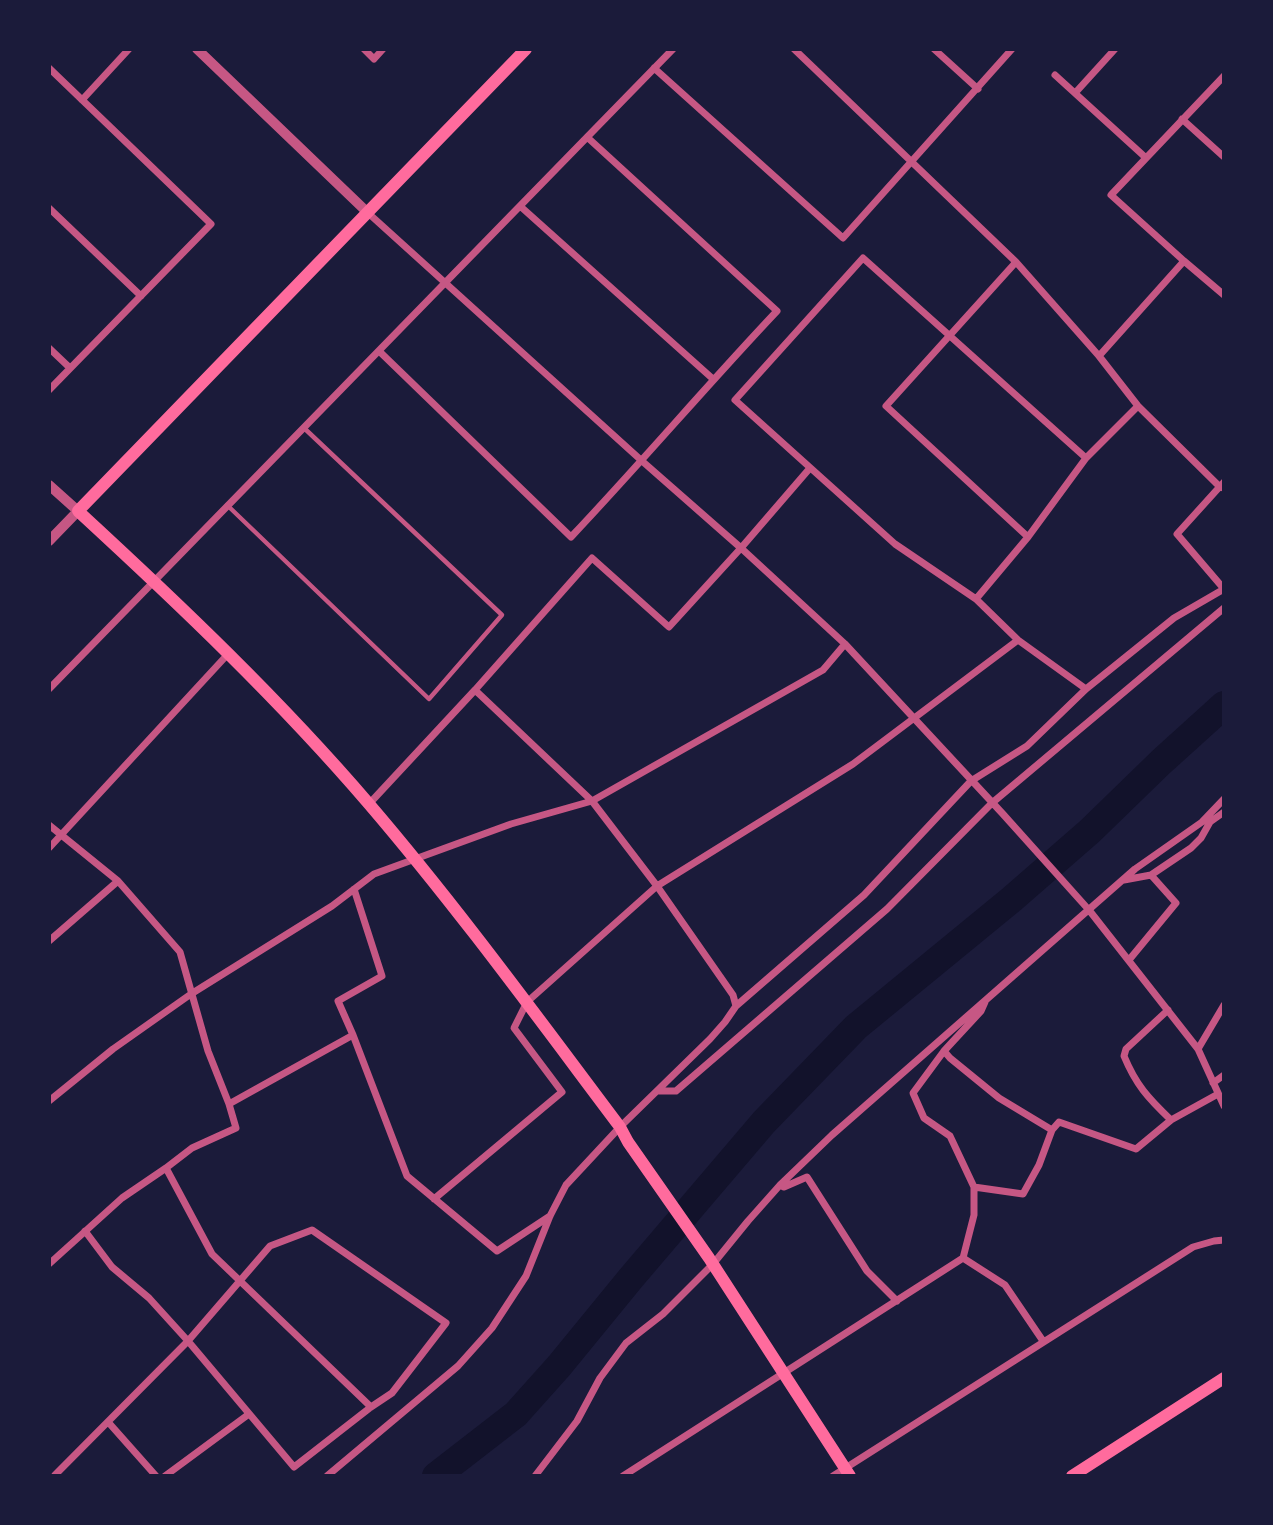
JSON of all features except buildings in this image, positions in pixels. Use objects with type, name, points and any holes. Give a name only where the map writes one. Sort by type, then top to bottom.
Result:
[{"type":"main road","points":[[526,49],[78,511],[153,580],[323,752],[413,858],[527,1002],[620,1127],[711,1261],[847,1472]]},
{"type":"main road","points":[[1072,1476],[1224,1378]]},
{"type":"street","points":[[82,100],[129,49]]},
{"type":"street","points":[[197,49],[445,283],[845,644],[1082,901],[1198,1049],[1224,1107]]},
{"type":"street","points":[[364,49],[374,58],[383,49]]},
{"type":"street","points":[[49,689],[673,49]]},
{"type":"street","points":[[327,1476],[458,1366],[492,1328],[526,1276],[550,1216],[566,1185],[620,1127],[710,1039],[736,1006],[864,895],[971,781],[1027,746],[1086,689],[1174,618],[1224,589],[1177,534],[1223,486],[1138,406],[1099,356],[1016,262],[794,49]]},
{"type":"street","points":[[934,49],[978,89]]},
{"type":"street","points":[[654,68],[843,238],[1012,49]]},
{"type":"street","points":[[1076,92],[1115,49]]},
{"type":"street","points":[[49,68],[211,224],[49,390]]},
{"type":"street","points":[[1055,75],[1145,157]]},
{"type":"street","points":[[1224,76],[1111,195],[1224,295]]},
{"type":"street","points":[[1182,119],[1224,157]]},
{"type":"street","points":[[379,351],[571,537],[776,311],[587,137]]},
{"type":"street","points":[[520,205],[713,379]]},
{"type":"street","points":[[49,208],[141,296]]},
{"type":"street","points":[[1086,458],[863,258],[735,400],[895,544],[976,599],[1018,640],[1086,689]]},
{"type":"street","points":[[1099,356],[1184,261]]},
{"type":"street","points":[[1016,262],[886,406],[1028,537]]},
{"type":"street","points":[[49,348],[70,368]]},
{"type":"street","points":[[976,599],[1028,537],[1086,458],[1138,406]]},
{"type":"street","points":[[369,804],[592,558],[669,627],[810,468]]},
{"type":"street","points":[[49,485],[78,511],[49,541]]},
{"type":"street","points":[[657,1091],[676,1091],[887,909],[992,803],[1224,608]]},
{"type":"street","points":[[434,1199],[562,1092],[514,1028],[527,1002],[657,886],[853,764],[1018,640]]},
{"type":"street","points":[[49,1101],[113,1049],[191,994],[332,906],[374,873],[511,824],[592,802],[823,670],[845,644]]},
{"type":"street","points":[[49,848],[228,654]]},
{"type":"street","points":[[475,690],[592,802],[657,886],[733,995],[736,1006]]},
{"type":"street","points":[[1122,880],[1152,875],[1191,848],[1201,838],[1206,822],[1224,799]]},
{"type":"street","points":[[535,1476],[577,1420],[600,1378],[626,1343],[663,1314],[780,1185],[832,1135],[1135,869],[1224,812]]},
{"type":"street","points":[[49,825],[118,881],[180,952],[208,1051],[236,1128],[192,1148],[122,1198],[49,1264]]},
{"type":"street","points":[[1129,960],[1176,903],[1152,875]]},
{"type":"street","points":[[49,941],[118,881]]},
{"type":"street","points":[[354,888],[383,976],[338,1001],[354,1035],[407,1176],[497,1251],[550,1216]]},
{"type":"street","points":[[623,1476],[963,1258],[974,1215],[974,1187],[950,1136],[924,1118],[913,1093],[944,1051],[981,1011],[986,998]]},
{"type":"street","points":[[1198,1049],[1224,1005]]},
{"type":"street","points":[[1168,1010],[1126,1049],[1124,1056],[1132,1076],[1147,1097],[1171,1120]]},
{"type":"street","points":[[229,1104],[354,1035]]},
{"type":"street","points":[[944,1051],[999,1098],[1052,1130]]},
{"type":"street","points":[[1213,1083],[1224,1076]]},
{"type":"street","points":[[974,1187],[1023,1194],[1052,1130],[1059,1122],[1136,1149],[1171,1120],[1219,1094]]},
{"type":"street","points":[[166,1168],[212,1254],[371,1407]]},
{"type":"street","points":[[780,1185],[784,1187],[807,1177],[867,1271],[897,1301]]},
{"type":"street","points":[[49,1467],[55,1476],[109,1423],[188,1341],[270,1246],[312,1230],[446,1323],[392,1393],[294,1467],[188,1341],[149,1298],[112,1267],[85,1231]]},
{"type":"street","points":[[833,1476],[847,1472],[1043,1341],[1193,1247],[1224,1240]]},
{"type":"street","points":[[963,1258],[1005,1285],[1043,1341]]},
{"type":"street","points":[[165,1476],[249,1414]]},
{"type":"street","points":[[109,1423],[156,1476]]},
{"type":"lane","points":[[227,505],[429,699],[502,615],[303,427]]},
{"type":"waterway","points":[[436,1476],[516,1414],[764,1122],[856,1027],[1090,831],[1224,705]]}]
